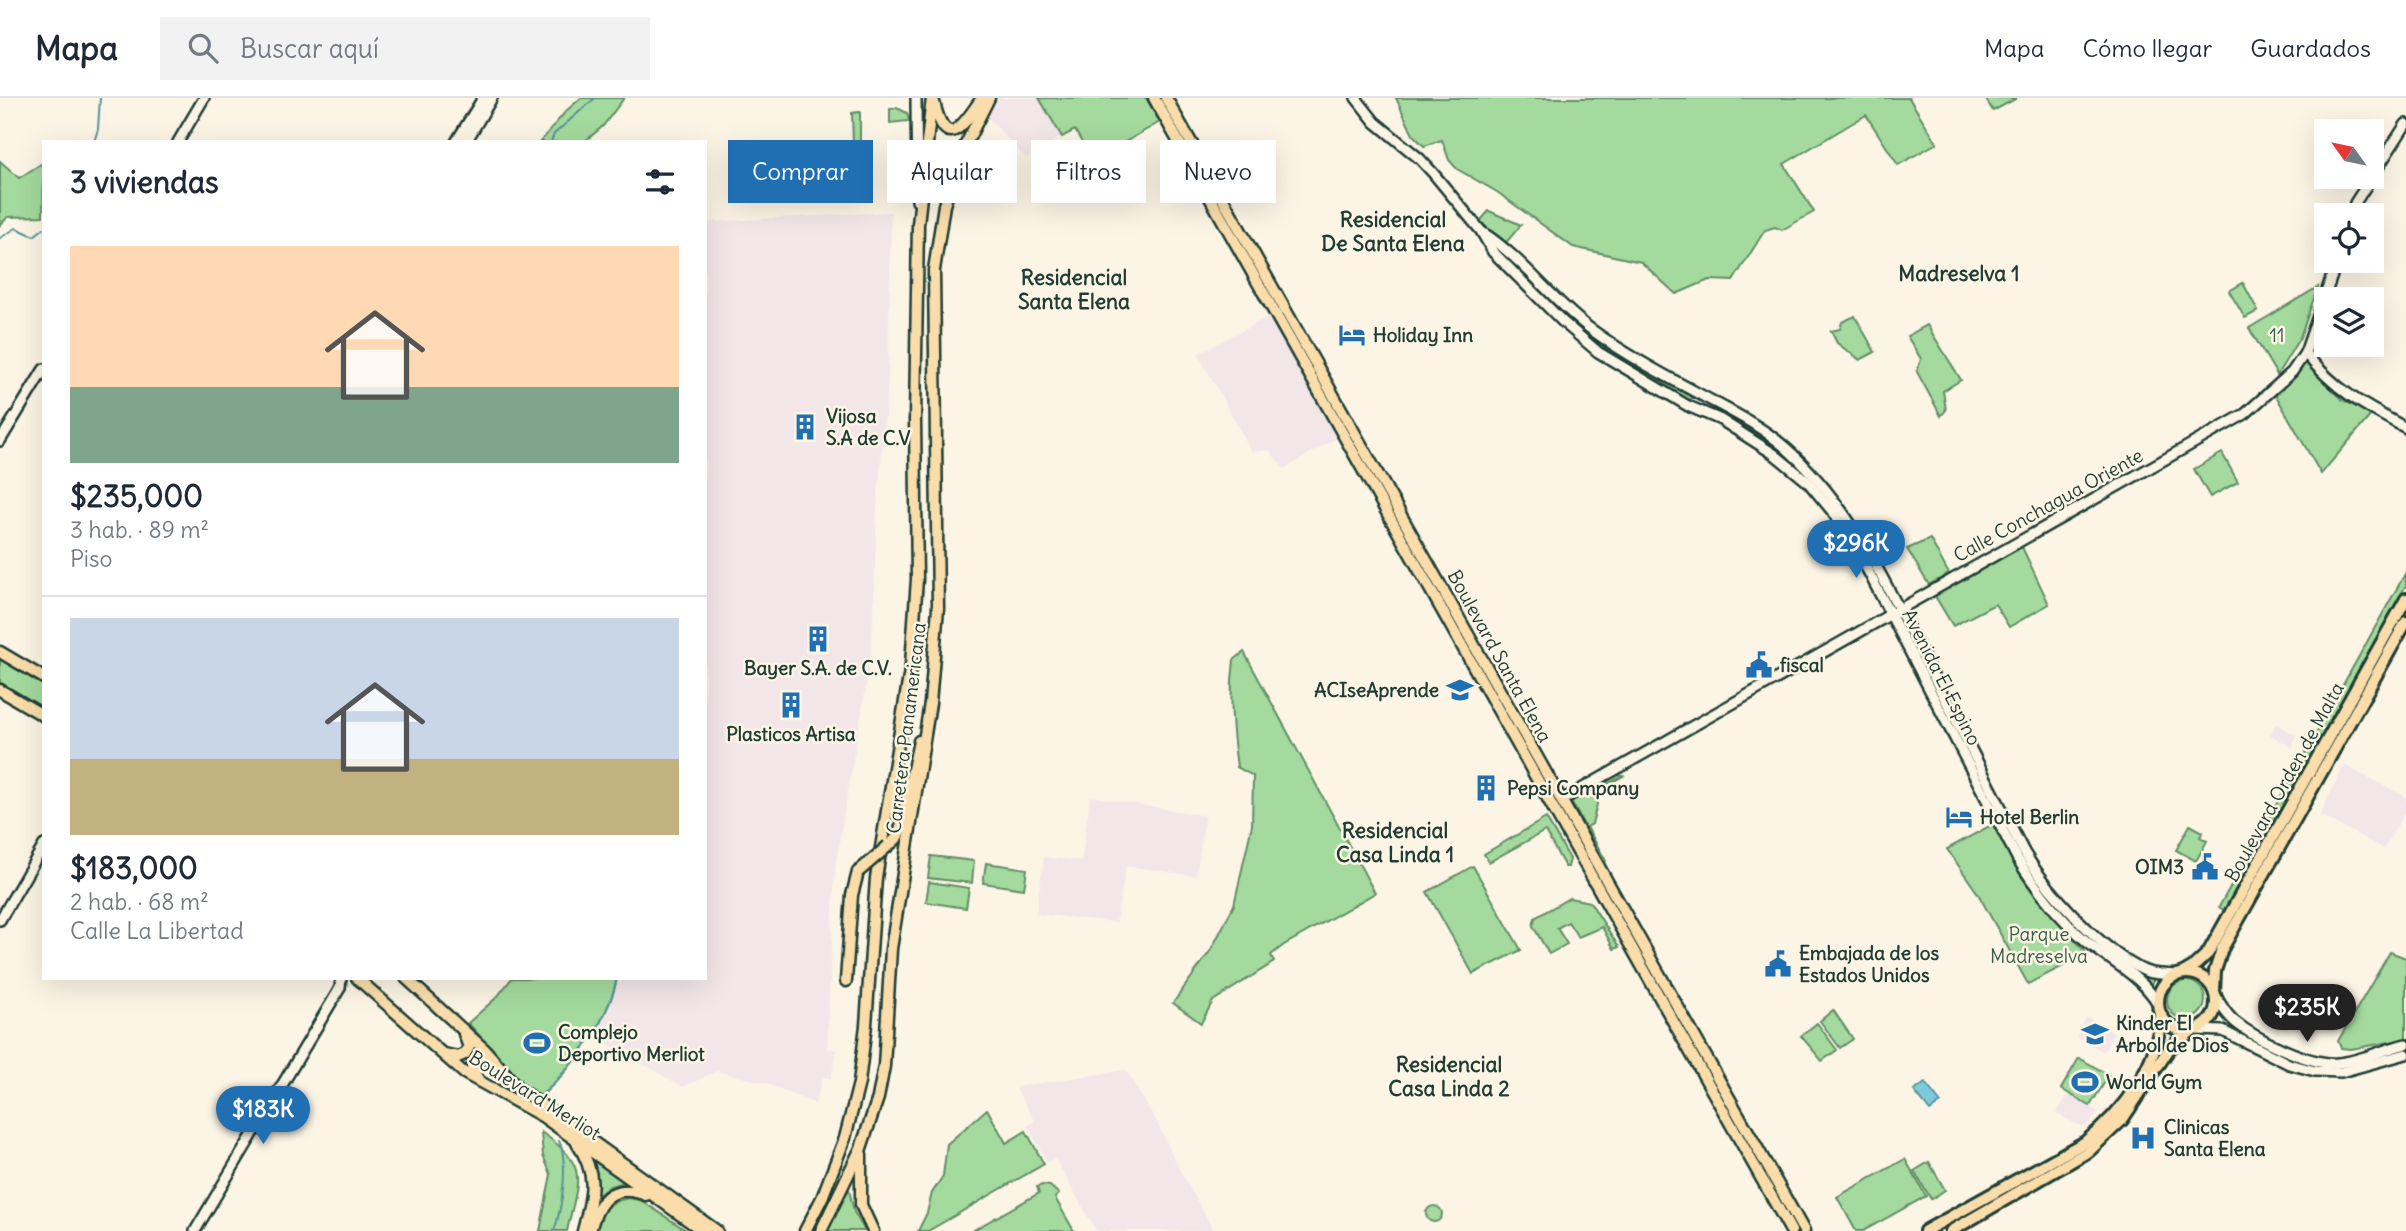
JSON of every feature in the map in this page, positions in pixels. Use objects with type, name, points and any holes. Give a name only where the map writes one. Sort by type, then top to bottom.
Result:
[{"type":"highway","name":"Boulevard Orden de Malta","points":[[2180,974],[2193,967],[2208,953],[2406,599]]},
{"type":"highway","name":"Boulevard Orden de Malta","points":[[2215,993],[2214,971],[2222,949],[2406,622]]},
{"type":"highway","points":[[1925,1231],[2048,1169],[2089,1152],[2112,1131],[2131,1111],[2169,1049],[2207,1024],[2213,1015],[2215,993],[2202,977],[2180,974],[2163,986],[2159,995],[2158,1042],[2128,1098],[2092,1137],[2048,1169],[1951,1231]]},
{"type":"highway","points":[[2159,1009],[2173,1028],[2193,1031]]},
{"type":"main road","points":[[179,140],[204,98]]},
{"type":"main road","points":[[457,140],[483,98]]},
{"type":"main road","points":[[467,140],[492,98]]},
{"type":"main road","name":"Carretera Panamericana","points":[[805,1231],[822,1198],[845,1138],[859,1083],[866,1025],[876,878],[911,664],[917,579],[916,98]]},
{"type":"main road","points":[[933,98],[939,120],[948,130],[961,128],[982,98]]},
{"type":"main road","name":"Carretera Panamericana","points":[[918,224],[933,98]]},
{"type":"main road","name":"Carretera Panamericana","points":[[821,1231],[861,1148],[878,1098],[884,1066],[891,949],[930,703],[937,608],[934,270],[944,205],[965,146],[989,98]]},
{"type":"main road","name":"Boulevard Santa Elena","points":[[1154,98],[1791,1231]]},
{"type":"main road","name":"Boulevard Santa Elena","points":[[1166,98],[1804,1231]]},
{"type":"main road","name":"Avenida El Espino","points":[[1356,98],[1375,122],[1420,159],[1481,230],[1493,252],[1563,322],[1598,352],[1688,405],[1721,419],[1774,454],[1808,482],[1832,511],[1895,612],[1958,747],[2029,877],[2068,925],[2142,984],[2159,1009]]},
{"type":"main road","points":[[2355,203],[2406,124]]},
{"type":"main road","name":"Avenida El Espino","points":[[1481,230],[1503,245],[1574,317],[1668,377],[1746,419],[1784,446],[1817,477],[1834,500],[2037,873],[2085,927],[2121,955],[2144,970],[2180,974]]},
{"type":"main road","points":[[1251,271],[1272,303],[1284,308]]},
{"type":"main road","name":"Calle Conchagua Oriente","points":[[1562,800],[2245,414],[2292,372],[2305,353],[2333,273]]},
{"type":"main road","points":[[1273,312],[1280,313],[1301,338]]},
{"type":"main road","points":[[2305,353],[2332,384],[2406,428]]},
{"type":"main road","points":[[0,441],[42,372]]},
{"type":"main road","points":[[1330,413],[1337,416],[1352,438],[1358,440]]},
{"type":"main road","points":[[1346,442],[1356,444],[1369,467],[1375,470]]},
{"type":"main road","points":[[0,652],[42,677]]},
{"type":"main road","points":[[0,690],[42,715]]},
{"type":"main road","points":[[846,981],[854,883],[858,872],[897,839],[930,703]]},
{"type":"main road","points":[[1527,763],[1537,770],[1552,796],[1562,800]]},
{"type":"main road","points":[[1553,808],[1563,810],[1575,833],[1585,843]]},
{"type":"main road","points":[[0,920],[42,848]]},
{"type":"main road","name":"Boulevard Merliot","points":[[359,980],[464,1073],[515,1100],[573,1137],[703,1231]]},
{"type":"main road","name":"Boulevard Merliot","points":[[408,980],[526,1094],[717,1231]]},
{"type":"main road","points":[[195,1231],[340,983]]},
{"type":"main road","points":[[2215,993],[2225,1012],[2235,1022],[2301,1058],[2341,1063],[2406,1044]]},
{"type":"main road","points":[[440,1053],[458,1058],[465,1054],[469,1047],[461,1029]]},
{"type":"main road","points":[[2193,1031],[2223,1031],[2289,1064],[2315,1071],[2341,1072],[2406,1054]]},
{"type":"main road","points":[[480,1083],[472,1068],[474,1061],[481,1057],[494,1061]]},
{"type":"main road","points":[[573,1137],[589,1165],[592,1178],[591,1197],[583,1231]]},
{"type":"main road","points":[[861,1148],[861,1205],[873,1231]]},
{"type":"main road","points":[[653,1185],[664,1188],[726,1231]]},
{"type":"main road","points":[[590,1231],[601,1202],[615,1193],[632,1190],[663,1204]]},
{"type":"shaded area","points":[[996,98],[1039,98],[1062,137],[1057,140],[1031,140],[1031,155],[1026,158],[1017,149],[1017,140],[1009,140],[987,117]]},
{"type":"shaded area","points":[[891,212],[888,380],[877,505],[870,662],[835,867],[827,1048],[837,1050],[831,1079],[823,1077],[815,1104],[766,1083],[717,1071],[683,1087],[593,1035],[616,980],[707,980],[707,222]]},
{"type":"shaded area","points":[[1268,317],[1338,437],[1284,469],[1269,450],[1252,452],[1198,354]]},
{"type":"shaded area","points":[[2276,724],[2296,735],[2293,748],[2270,735]]},
{"type":"shaded area","points":[[2344,765],[2406,797],[2406,810],[2384,849],[2320,815]]},
{"type":"shaded area","points":[[1090,796],[1205,816],[1196,876],[1126,866],[1116,922],[1036,914],[1044,857],[1082,861]]},
{"type":"shaded area","name":"Kinder El Arbol de Dios","points":[[2086,1017],[2114,1032],[2104,1052],[2076,1037]]},
{"type":"shaded area","points":[[1126,1070],[1214,1231],[1096,1231],[1055,1158],[1047,1162],[1027,1126],[1035,1121],[1015,1087]]},
{"type":"shaded area","points":[[2069,1094],[2099,1112],[2086,1126],[2078,1125],[2056,1113]]},
{"type":"green space","points":[[581,98],[624,98],[603,126],[586,140],[542,140]]},
{"type":"green space","points":[[1039,98],[1146,98],[1160,122],[1129,140],[1080,140],[1075,130],[1062,137]]},
{"type":"green space","points":[[1396,98],[1909,98],[1937,143],[1898,165],[1866,115],[1784,164],[1814,212],[1782,230],[1775,227],[1765,230],[1733,281],[1709,280],[1676,294],[1641,262],[1573,247],[1497,192],[1457,169],[1449,160],[1442,140],[1424,146],[1413,135]]},
{"type":"green space","points":[[1985,98],[2017,98],[1993,111]]},
{"type":"green space","points":[[897,108],[907,113],[909,121],[890,123],[890,109]]},
{"type":"green space","points":[[860,112],[860,140],[853,140],[852,113]]},
{"type":"green space","points":[[0,161],[19,178],[42,163],[42,216],[8,217],[0,225]]},
{"type":"green space","points":[[1489,211],[1521,225],[1504,245],[1480,221]]},
{"type":"green space","points":[[2243,283],[2258,311],[2245,318],[2229,291]]},
{"type":"green space","name":"11","points":[[2314,289],[2314,298],[2300,337],[2277,375],[2249,328]]},
{"type":"green space","points":[[1855,316],[1875,352],[1860,360],[1837,343],[1831,331],[1840,329],[1842,322]]},
{"type":"green space","points":[[1927,325],[1961,380],[1943,391],[1946,410],[1941,416],[1917,372],[1921,359],[1907,336]]},
{"type":"green space","points":[[1579,327],[1694,398],[1686,401],[1604,348],[1577,329]]},
{"type":"green space","points":[[2306,363],[2343,400],[2371,415],[2321,474],[2275,394],[2283,389],[2302,364]]},
{"type":"green space","points":[[1723,412],[1758,430],[1801,466],[1797,472],[1718,416],[1717,413]]},
{"type":"green space","points":[[2222,453],[2238,482],[2210,497],[2194,469]]},
{"type":"green space","points":[[1930,539],[1949,574],[1929,585],[1907,549]]},
{"type":"green space","points":[[2022,547],[2049,604],[2009,627],[1995,604],[1953,626],[1935,596]]},
{"type":"green space","points":[[2406,572],[2406,585],[2225,911],[2219,907]]},
{"type":"green space","points":[[1244,652],[1375,893],[1284,945],[1271,955],[1274,962],[1213,1001],[1201,1023],[1173,1003],[1211,950],[1234,905],[1252,825],[1253,776],[1237,767],[1232,714],[1234,660]]},
{"type":"green space","points":[[0,659],[42,685],[42,707],[0,682]]},
{"type":"green space","points":[[1615,774],[1623,776],[1601,788],[1592,824],[1587,827],[1606,861],[1604,862],[1571,801]]},
{"type":"green space","points":[[1546,818],[1570,859],[1568,867],[1565,867],[1545,831],[1489,862],[1484,854]]},
{"type":"green space","name":"Parque Madreselva","points":[[1993,824],[2022,877],[2087,954],[2028,984],[1977,892],[1947,849]]},
{"type":"green space","points":[[2190,825],[2203,832],[2200,837],[2207,841],[2196,861],[2176,850]]},
{"type":"green space","points":[[931,856],[974,861],[972,883],[928,878]]},
{"type":"green space","points":[[986,863],[1027,869],[1024,889],[983,883]]},
{"type":"green space","points":[[1473,866],[1521,950],[1473,974],[1427,892]]},
{"type":"green space","points":[[2034,876],[2079,925],[2156,976],[2149,987],[2070,923],[2056,909]]},
{"type":"green space","points":[[929,882],[969,888],[966,908],[926,902]]},
{"type":"green space","points":[[1569,898],[1590,902],[1619,947],[1614,949],[1602,927],[1578,937],[1568,922],[1557,928],[1567,944],[1549,954],[1533,926],[1535,918]]},
{"type":"green space","points":[[2390,952],[2406,958],[2406,1039],[2351,1049],[2341,1048],[2338,1041]]},
{"type":"green space","name":"Complejo Deportivo Merliot","points":[[510,980],[616,980],[607,1008],[589,1042],[550,1088],[536,1097],[509,1071],[468,1023],[497,997]]},
{"type":"green space","points":[[2186,981],[2199,987],[2205,1000],[2199,1013],[2186,1019],[2173,1013],[2167,1000],[2173,987]]},
{"type":"green space","points":[[1833,1010],[1853,1039],[1840,1048],[1820,1021]]},
{"type":"green space","points":[[1817,1023],[1837,1050],[1822,1061],[1801,1036]]},
{"type":"green space","name":"World Gym","points":[[2079,1058],[2109,1075],[2090,1106],[2061,1089]]},
{"type":"green space","points":[[1713,1072],[1800,1231],[1796,1231],[1707,1076]]},
{"type":"green space","points":[[987,1109],[1006,1143],[1026,1131],[1044,1164],[928,1231],[918,1231],[927,1213],[932,1193],[943,1176],[947,1144]]},
{"type":"green space","points":[[541,1132],[568,1155],[577,1175],[575,1199],[567,1231],[540,1231],[551,1174],[543,1156]]},
{"type":"green space","points":[[593,1159],[629,1181],[610,1186],[596,1197]]},
{"type":"green space","points":[[1905,1159],[1926,1196],[1863,1231],[1856,1231],[1837,1197]]},
{"type":"green space","points":[[1929,1162],[1945,1190],[1931,1199],[1914,1171]]},
{"type":"green space","points":[[848,1185],[854,1212],[865,1231],[826,1231]]},
{"type":"green space","points":[[1050,1186],[1059,1194],[1055,1198],[1074,1231],[972,1231],[1039,1193],[1037,1187]]},
{"type":"green space","points":[[629,1198],[642,1201],[687,1231],[596,1231],[609,1205]]},
{"type":"green space","points":[[1434,1206],[1440,1208],[1440,1220],[1434,1222],[1428,1220],[1426,1214],[1428,1208]]},
{"type":"water","points":[[1925,1083],[1941,1103],[1930,1111],[1914,1091]]},
{"type":"waterway","points":[[95,140],[100,98]]},
{"type":"waterway","points":[[552,140],[554,134],[595,98]]},
{"type":"waterway","points":[[0,238],[16,228],[34,236],[42,230]]},
{"type":"waterway","points":[[542,1096],[588,1042],[606,1011],[616,980]]},
{"type":"waterway","points":[[554,1231],[563,1186],[564,1161],[559,1141]]},
{"type":"place","name":"Holiday Inn","points":[[1352,335]]},
{"type":"place","name":"Vijosa S.A de C.V","points":[[805,427]]},
{"type":"place","name":"Bayer S.A. de C.V.","points":[[818,639]]},
{"type":"place","name":"fiscal","points":[[1759,665]]},
{"type":"place","name":"ACIseAprende","points":[[1460,690]]},
{"type":"place","name":"Plasticos Artisa","points":[[791,705]]},
{"type":"place","name":"Pepsi Company","points":[[1486,788]]},
{"type":"place","name":"Hotel Berlin","points":[[1959,817]]},
{"type":"place","name":"OIM3","points":[[2205,867]]},
{"type":"place","name":"Embajada de los Estados Unidos","points":[[1778,964]]},
{"type":"place","name":"Kinder El Arbol de Dios","points":[[2095,1034]]},
{"type":"place","name":"Complejo Deportivo Merliot","points":[[537,1043]]},
{"type":"place","name":"World Gym","points":[[2085,1082]]},
{"type":"place","name":"Clinicas Santa Elena","points":[[2143,1138]]},
{"type":"district","name":"Residencial De Santa Elena","points":[[1393,232]]},
{"type":"district","name":"Madreselva 1","points":[[1959,274]]},
{"type":"district","name":"Residencial Santa Elena","points":[[1074,290]]},
{"type":"district","name":"Residencial Casa Linda 1","points":[[1395,843]]},
{"type":"district","name":"Residencial Casa Linda 2","points":[[1449,1077]]}]
